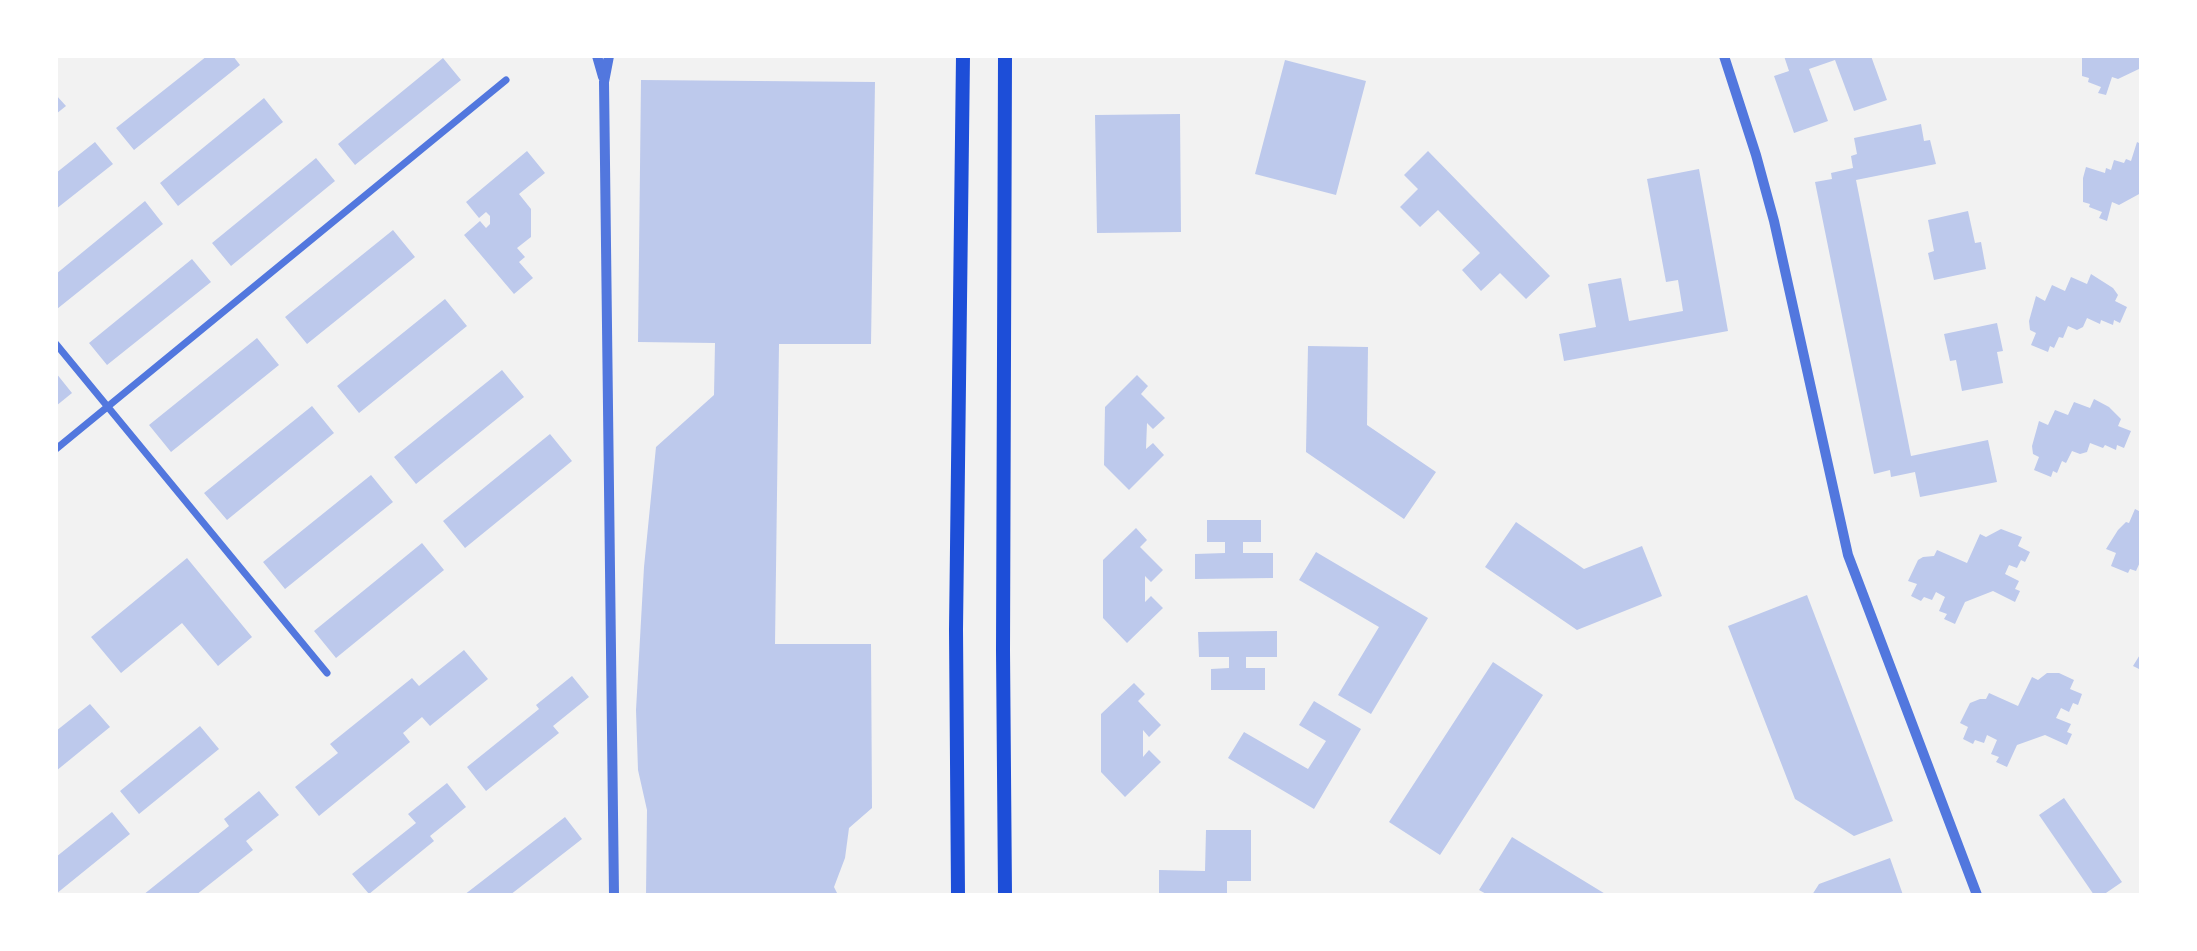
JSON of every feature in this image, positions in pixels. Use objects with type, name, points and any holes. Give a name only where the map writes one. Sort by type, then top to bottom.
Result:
[{"type":"main road","points":[[958,895],[956,629],[963,56]]},
{"type":"main road","points":[[1005,56],[1005,895]]},
{"type":"street","points":[[597,56],[604,82]]},
{"type":"street","points":[[609,56],[604,82],[614,895]]},
{"type":"street","points":[[1724,56],[1774,221],[1848,555],[1977,895]]},
{"type":"street","points":[[56,449],[506,80]]},
{"type":"street","points":[[56,344],[327,673]]},
{"type":"building","points":[[207,56],[233,56],[240,65],[134,150],[116,128]]},
{"type":"building","points":[[1784,56],[1871,56],[1887,100],[1854,111],[1835,60],[1809,69],[1828,121],[1794,133],[1774,76],[1789,71]]},
{"type":"building","points":[[2082,56],[2141,56],[2141,68],[2118,79],[2112,77],[2106,95],[2098,93],[2101,87],[2088,82],[2089,78],[2082,76]]},
{"type":"building","points":[[443,58],[461,80],[355,165],[338,144]]},
{"type":"building","points":[[1285,60],[1366,81],[1336,195],[1255,174]]},
{"type":"building","points":[[641,80],[875,82],[871,344],[779,344],[775,644],[871,644],[872,808],[849,828],[845,858],[834,887],[838,895],[646,895],[647,810],[638,770],[636,710],[644,567],[656,447],[714,395],[715,343],[638,342]]},
{"type":"building","points":[[56,95],[66,106],[56,114]]},
{"type":"building","points":[[264,98],[283,122],[178,206],[160,183]]},
{"type":"building","points":[[1180,114],[1181,232],[1097,233],[1095,115]]},
{"type":"building","points":[[1921,124],[1924,141],[1930,140],[1936,164],[1856,180],[1911,456],[1988,440],[1997,482],[1920,497],[1915,472],[1891,477],[1890,470],[1874,474],[1815,182],[1832,179],[1831,173],[1853,168],[1851,156],[1857,154],[1854,138]]},
{"type":"building","points":[[95,142],[113,164],[56,209],[56,173]]},
{"type":"building","points":[[2137,142],[2141,144],[2141,193],[2119,205],[2112,202],[2107,221],[2099,218],[2102,212],[2083,202],[2086,167],[2105,173],[2106,168],[2111,170],[2114,160],[2124,163],[2126,159],[2131,161]]},
{"type":"building","points":[[527,151],[545,173],[519,194],[531,209],[531,237],[517,248],[525,257],[519,262],[533,278],[514,294],[464,235],[480,221],[486,228],[490,224],[490,216],[486,212],[479,218],[466,202]]},
{"type":"building","points":[[1428,151],[1550,276],[1526,299],[1500,273],[1481,291],[1462,270],[1480,253],[1438,210],[1420,227],[1400,207],[1418,189],[1404,175]]},
{"type":"building","points":[[316,158],[335,181],[231,266],[212,243]]},
{"type":"building","points":[[1699,169],[1728,331],[1564,361],[1559,334],[1596,327],[1588,284],[1621,278],[1629,321],[1683,311],[1678,280],[1666,282],[1647,179]]},
{"type":"building","points":[[145,201],[163,224],[57,309],[56,274]]},
{"type":"building","points":[[1968,211],[1975,243],[1981,242],[1986,269],[1934,280],[1928,253],[1934,251],[1928,220]]},
{"type":"building","points":[[393,230],[415,257],[307,344],[285,317]]},
{"type":"building","points":[[192,259],[211,282],[107,365],[89,343]]},
{"type":"building","points":[[2091,274],[2113,288],[2118,295],[2115,301],[2127,307],[2120,323],[2114,320],[2113,325],[2101,320],[2100,324],[2087,318],[2083,327],[2077,330],[2068,326],[2063,338],[2059,337],[2054,348],[2050,346],[2048,352],[2031,345],[2036,333],[2030,330],[2029,321],[2036,296],[2045,301],[2052,285],[2065,291],[2071,277],[2087,284]]},
{"type":"building","points":[[445,299],[467,326],[359,413],[337,386]]},
{"type":"building","points":[[1997,323],[2003,351],[1997,352],[2003,383],[1962,391],[1956,360],[1950,361],[1944,334]]},
{"type":"building","points":[[257,338],[279,365],[171,452],[149,425]]},
{"type":"building","points":[[1308,346],[1368,347],[1367,425],[1436,472],[1404,519],[1306,452]]},
{"type":"building","points":[[502,370],[524,397],[416,484],[394,457]]},
{"type":"building","points":[[56,373],[72,393],[56,406]]},
{"type":"building","points":[[1137,375],[1148,386],[1141,394],[1165,418],[1153,429],[1147,423],[1146,449],[1153,443],[1164,455],[1129,490],[1104,465],[1105,407]]},
{"type":"building","points":[[2094,399],[2109,407],[2121,419],[2118,426],[2131,431],[2124,448],[2117,445],[2116,450],[2090,443],[2087,452],[2080,454],[2072,451],[2066,463],[2062,461],[2057,473],[2053,471],[2051,477],[2034,470],[2039,457],[2033,454],[2032,446],[2039,421],[2048,425],[2055,410],[2068,415],[2074,402],[2090,408]]},
{"type":"building","points":[[312,406],[334,433],[227,520],[204,493]]},
{"type":"building","points":[[550,434],[572,461],[465,548],[443,521]]},
{"type":"building","points":[[371,475],[393,502],[285,589],[263,562]]},
{"type":"building","points":[[2135,509],[2141,512],[2141,560],[2136,571],[2130,569],[2128,573],[2111,566],[2116,553],[2106,549],[2118,530],[2126,522],[2129,523]]},
{"type":"building","points":[[1207,520],[1261,520],[1261,542],[1243,542],[1243,553],[1273,553],[1273,578],[1195,579],[1195,554],[1225,553],[1225,542],[1207,542]]},
{"type":"building","points":[[1516,522],[1584,569],[1642,546],[1662,596],[1577,630],[1485,567]]},
{"type":"building","points":[[1136,528],[1147,540],[1140,547],[1163,570],[1151,582],[1145,576],[1145,602],[1151,596],[1163,608],[1127,643],[1103,618],[1103,560]]},
{"type":"building","points":[[2001,529],[2022,537],[2018,546],[2030,552],[2025,562],[2021,560],[2017,568],[2009,565],[2005,574],[2019,581],[2015,589],[2020,591],[2015,602],[1993,591],[1965,602],[1955,624],[1944,619],[1947,614],[1939,611],[1945,597],[1936,592],[1932,600],[1924,597],[1921,601],[1911,596],[1917,584],[1908,581],[1918,560],[1934,556],[1937,550],[1967,563],[1980,534],[1986,537]]},
{"type":"building","points":[[422,543],[444,570],[336,658],[314,631]]},
{"type":"building","points":[[1316,552],[1428,618],[1371,714],[1338,695],[1379,627],[1299,580]]},
{"type":"building","points":[[187,558],[252,637],[218,666],[182,623],[121,673],[91,637]]},
{"type":"building","points":[[1807,595],[1893,821],[1854,836],[1795,799],[1728,626]]},
{"type":"building","points":[[1277,631],[1277,657],[1246,657],[1246,668],[1265,668],[1265,690],[1211,690],[1211,669],[1229,668],[1229,657],[1199,657],[1198,632]]},
{"type":"building","points":[[464,650],[488,679],[430,726],[422,717],[403,733],[410,742],[319,816],[295,787],[338,753],[330,744],[412,678],[419,686]]},
{"type":"building","points":[[2141,653],[2141,670],[2133,666]]},
{"type":"building","points":[[1493,662],[1543,695],[1440,855],[1389,822]]},
{"type":"building","points":[[2047,673],[2059,673],[2074,680],[2070,689],[2082,694],[2078,705],[2073,703],[2069,712],[2061,708],[2056,718],[2071,724],[2067,732],[2072,734],[2067,745],[2045,735],[2017,745],[2007,767],[1996,762],[1999,757],[1991,754],[1997,740],[1987,735],[1984,743],[1975,740],[1973,744],[1963,739],[1968,727],[1960,723],[1970,703],[1986,699],[1989,693],[2018,706],[2032,677],[2038,680]]},
{"type":"building","points":[[572,676],[589,697],[553,726],[559,733],[486,791],[467,767],[539,709],[536,705]]},
{"type":"building","points":[[1134,683],[1145,694],[1138,701],[1161,725],[1149,737],[1143,730],[1143,757],[1149,750],[1161,762],[1125,797],[1101,772],[1101,714]]},
{"type":"building","points":[[1314,701],[1361,729],[1314,809],[1228,758],[1244,732],[1308,769],[1326,741],[1299,725]]},
{"type":"building","points":[[90,704],[110,727],[56,771],[56,731]]},
{"type":"building","points":[[200,726],[219,749],[139,814],[120,791]]},
{"type":"building","points":[[447,783],[466,807],[430,836],[434,841],[369,894],[352,874],[416,823],[408,814]]},
{"type":"building","points":[[259,791],[279,815],[246,841],[253,850],[196,895],[143,895],[229,826],[224,819]]},
{"type":"building","points":[[2064,798],[2122,882],[2103,895],[2094,895],[2039,815]]},
{"type":"building","points":[[112,812],[130,834],[56,894],[56,857]]},
{"type":"building","points":[[565,817],[582,839],[510,895],[464,895]]},
{"type":"building","points":[[1206,830],[1251,830],[1251,881],[1227,881],[1227,895],[1159,895],[1159,870],[1205,871]]},
{"type":"building","points":[[1512,837],[1607,895],[1488,895],[1479,890]]},
{"type":"building","points":[[1890,858],[1903,895],[1812,895],[1819,884]]}]
